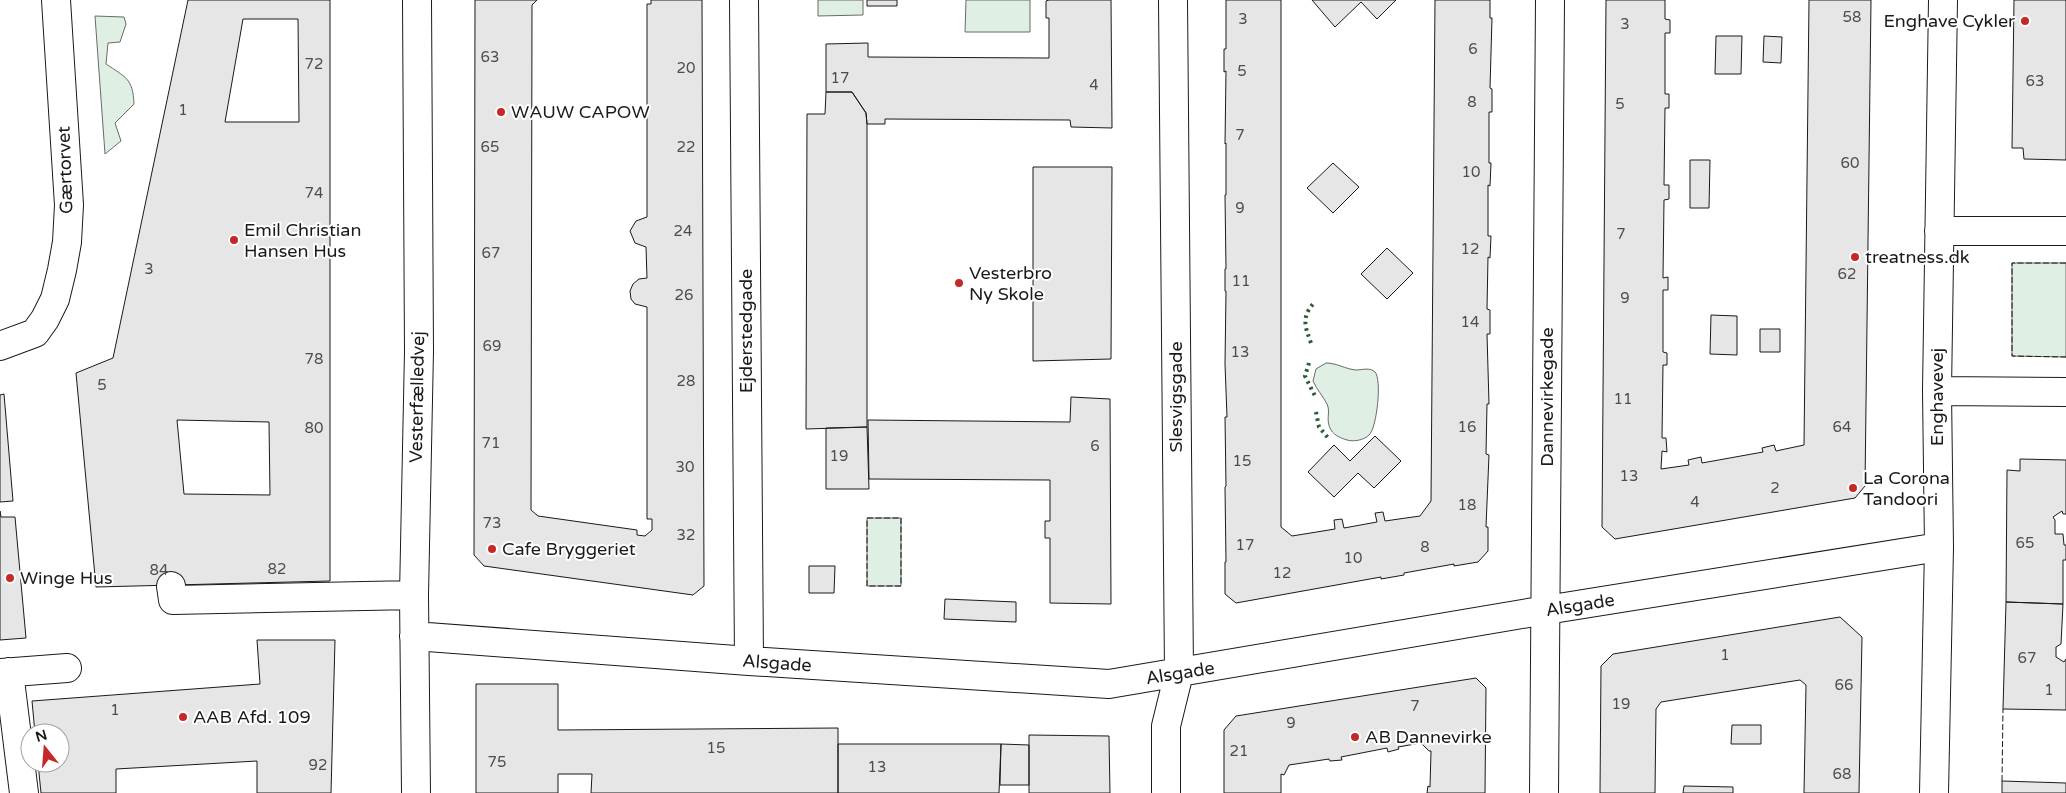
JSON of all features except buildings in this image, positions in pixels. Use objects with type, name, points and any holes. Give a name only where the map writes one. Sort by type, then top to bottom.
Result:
[{"type":"street","name":"Gærtorvet","points":[[0,346],[35,333],[45,319],[55,298],[67,242],[69,205],[56,0]]},
{"type":"street","name":"Vesterfælledvej","points":[[416,793],[414,595],[419,351],[417,0]]},
{"type":"street","name":"Ejderstedgade","points":[[744,0],[749,661]]},
{"type":"street","name":"Slesvigsgade","points":[[1166,793],[1166,726],[1179,673],[1173,0]]},
{"type":"street","name":"Dannevirkegade","points":[[1544,793],[1550,0]]},
{"type":"street","name":"Enghavevej","points":[[1934,793],[1939,547],[1937,391],[1942,0]]},
{"type":"street","points":[[1939,230],[2066,231]]},
{"type":"street","points":[[1937,391],[2066,392]]},
{"type":"street","name":"Alsgade","points":[[414,636],[749,661],[1109,684],[1546,610],[1939,547]]},
{"type":"street","points":[[172,586],[173,600],[414,595]]},
{"type":"street","points":[[24,793],[5,673],[67,668]]},
{"type":"green space","points":[[818,0],[863,0],[863,15],[818,16]]},
{"type":"green space","points":[[966,0],[1030,0],[1030,32],[965,32]]},
{"type":"green space","points":[[95,16],[124,17],[126,24],[120,42],[108,43],[106,64],[130,83],[134,104],[115,123],[121,141],[105,154]]},
{"type":"green space","points":[[2012,263],[2066,263],[2066,357],[2012,356]]},
{"type":"green space","points":[[1326,363],[1375,372],[1378,384],[1376,414],[1372,431],[1364,438],[1356,441],[1347,440],[1340,438],[1331,430],[1328,423],[1327,404],[1313,381],[1316,369]]},
{"type":"green space","points":[[867,518],[901,518],[901,586],[867,586]]},
{"type":"hedge","points":[[1311,343],[1305,322],[1307,313],[1314,303]]},
{"type":"hedge","points":[[1309,363],[1305,376],[1315,396]]},
{"type":"hedge","points":[[1316,412],[1319,427],[1329,439]]},
{"type":"fence","points":[[2066,263],[2012,263],[2012,356],[2066,357]]},
{"type":"fence","points":[[867,518],[901,518],[901,586],[867,586],[867,518]]},
{"type":"fence","points":[[2002,781],[2003,709]]},
{"type":"place","name":"Enghave Cykler","points":[[2025,21]]},
{"type":"place","name":"WAUW CAPOW","points":[[501,112]]},
{"type":"place","name":"Emil Christian Hansen Hus","points":[[234,240]]},
{"type":"place","name":"treatness.dk","points":[[1855,257]]},
{"type":"place","name":"Vesterbro Ny Skole","points":[[959,283]]},
{"type":"place","name":"La Corona Tandoori","points":[[1853,488]]},
{"type":"place","name":"Cafe Bryggeriet","points":[[492,549]]},
{"type":"place","name":"Winge Hus","points":[[10,578]]},
{"type":"place","name":"AAB Afd. 109","points":[[183,717]]},
{"type":"place","name":"AB Dannevirke","points":[[1355,737]]}]
